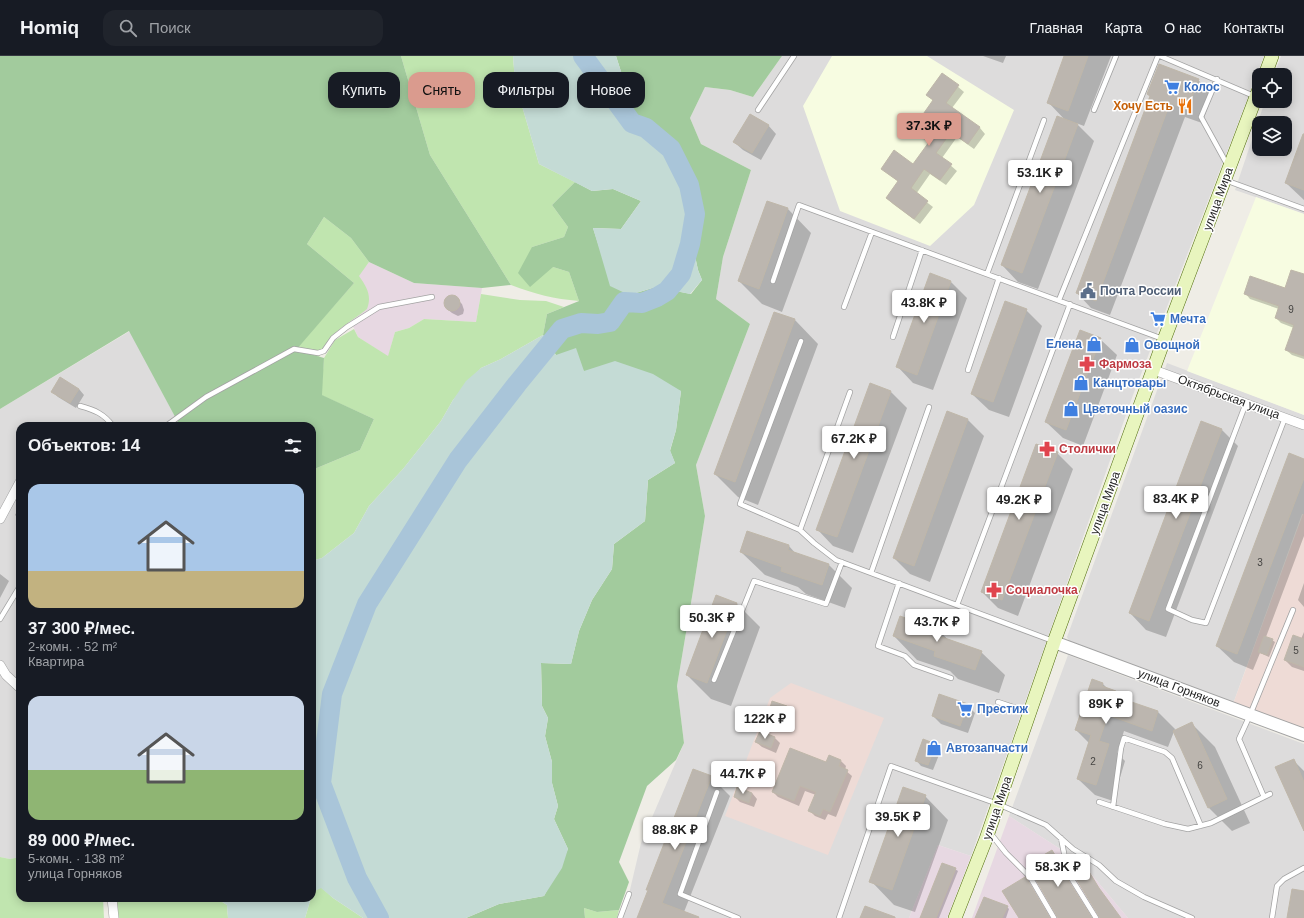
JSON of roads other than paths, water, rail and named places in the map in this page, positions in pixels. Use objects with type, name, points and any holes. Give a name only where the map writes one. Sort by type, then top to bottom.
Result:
[{"type":"main road","points":[[1268,68],[1272,56]]},
{"type":"main road","name":"улица Мира","points":[[955,918],[989,831],[1054,642],[1164,340],[1252,108]]},
{"type":"street","name":"Октябрьская улица","points":[[1154,370],[1304,425]]},
{"type":"street","points":[[0,519],[16,489]]},
{"type":"street","name":"улица Горняков","points":[[1054,642],[1304,735]]},
{"type":"street","points":[[0,665],[6,675],[16,684]]},
{"type":"street","points":[[112,902],[114,918]]},
{"type":"lane","points":[[758,110],[794,56]]},
{"type":"lane","points":[[1094,110],[1116,56]]},
{"type":"lane","points":[[1060,300],[1159,56],[1217,80],[1252,91]]},
{"type":"lane","points":[[1217,80],[1201,117],[1227,174],[1304,209]]},
{"type":"lane","points":[[987,274],[1044,120]]},
{"type":"lane","points":[[773,281],[799,205],[1060,300],[1164,340]]},
{"type":"lane","points":[[844,307],[872,232]]},
{"type":"lane","points":[[893,337],[922,250]]},
{"type":"lane","points":[[968,370],[999,278]]},
{"type":"lane","points":[[172,422],[206,397],[294,349],[318,353],[324,351],[334,338],[347,327],[379,307],[432,297]]},
{"type":"lane","points":[[957,605],[1070,304]]},
{"type":"lane","points":[[801,341],[740,504],[800,530],[836,560],[1005,622],[1054,642]]},
{"type":"lane","points":[[800,530],[850,392]]},
{"type":"lane","points":[[1246,403],[1168,609],[1192,620],[1206,623],[1286,418]]},
{"type":"lane","points":[[80,406],[90,409],[107,418],[110,422]]},
{"type":"lane","points":[[870,573],[929,407]]},
{"type":"lane","points":[[714,680],[754,581],[826,604],[842,562]]},
{"type":"lane","points":[[899,584],[878,646],[905,656],[914,665],[951,678]]},
{"type":"lane","points":[[0,619],[16,593]]},
{"type":"lane","points":[[1264,797],[1239,739],[1293,610]]},
{"type":"lane","points":[[998,702],[1030,712]]},
{"type":"lane","points":[[1113,807],[1121,748],[1124,738],[1166,752],[1172,758],[1201,826]]},
{"type":"lane","points":[[839,918],[891,766],[998,804],[1046,824],[1073,849],[1099,865],[1116,881],[1144,897],[1192,918]]},
{"type":"lane","points":[[717,792],[680,894],[738,918]]},
{"type":"lane","points":[[1099,802],[1165,824],[1188,829],[1211,823],[1270,794]]},
{"type":"lane","points":[[989,831],[1006,853],[1030,877],[1054,918]]},
{"type":"lane","points":[[1061,838],[1068,872],[1096,918]]},
{"type":"lane","points":[[1272,918],[1277,886],[1284,879],[1304,868]]},
{"type":"lane","points":[[620,918],[629,894]]},
{"type":"waterway","points":[[379,918],[357,878],[321,783],[332,694],[367,604],[458,460],[562,329],[581,323],[598,324],[610,322],[624,302],[642,303],[667,291],[681,274],[690,244],[695,214],[689,185],[671,149],[646,128],[632,123],[583,56]]},
{"type":"place","name":"Колос","points":[[1172,87]]},
{"type":"place","name":"Хочу Есть","points":[[1185,106]]},
{"type":"place","name":"Почта России","points":[[1088,291]]},
{"type":"place","name":"Мечта","points":[[1158,319]]},
{"type":"place","name":"Елена","points":[[1094,344]]},
{"type":"place","name":"Овощной","points":[[1132,345]]},
{"type":"place","name":"Фармоза","points":[[1087,364]]},
{"type":"place","name":"Канцтовары","points":[[1081,383]]},
{"type":"place","name":"Цветочный оазис","points":[[1071,409]]},
{"type":"place","name":"Столички","points":[[1047,449]]},
{"type":"place","name":"Социалочка","points":[[994,590]]},
{"type":"place","name":"Престиж","points":[[965,709]]},
{"type":"place","name":"Автозапчасти","points":[[934,748]]}]
